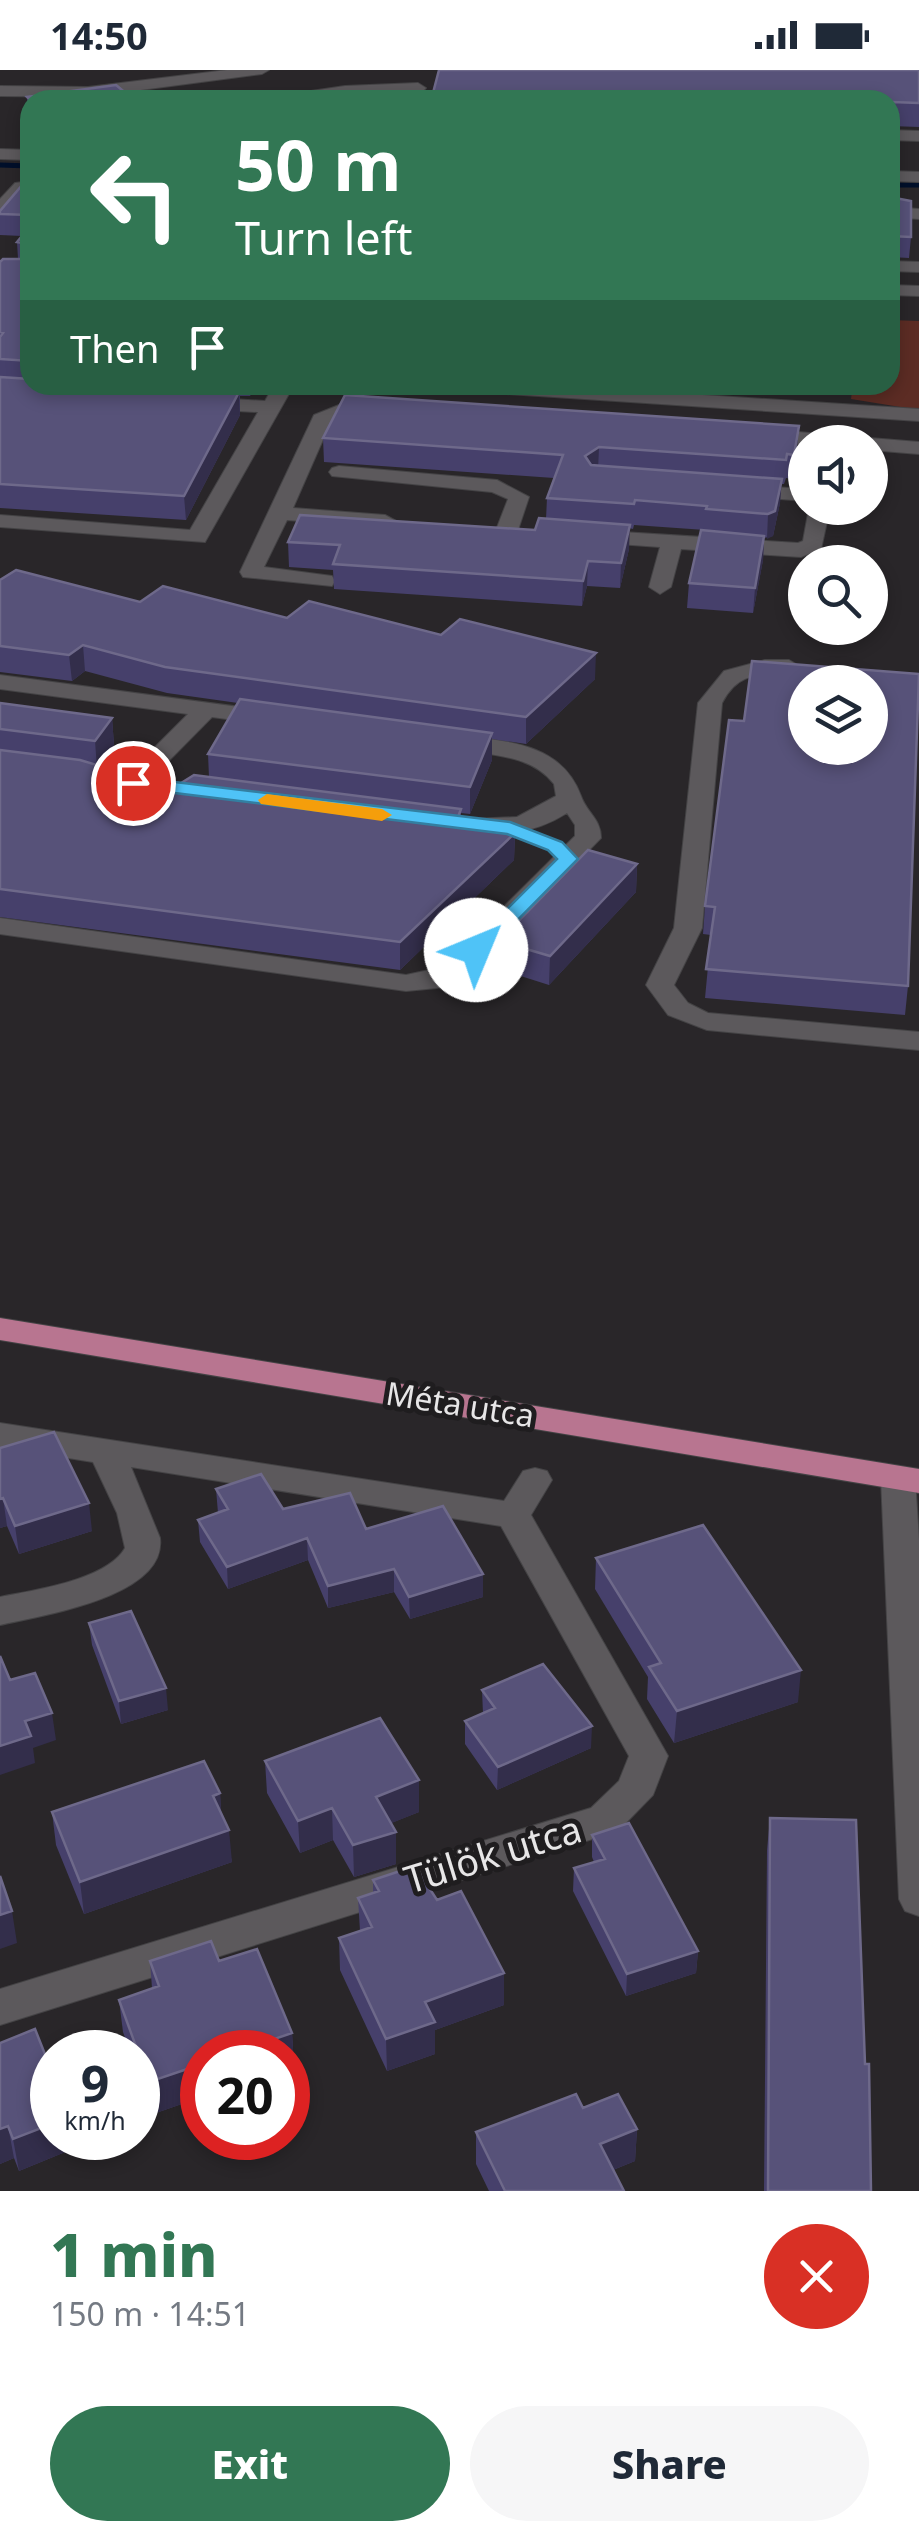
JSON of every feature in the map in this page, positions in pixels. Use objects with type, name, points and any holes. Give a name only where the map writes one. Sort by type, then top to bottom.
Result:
[{"type":"main road","name":"Méta utca","points":[[0,1329],[909,1480]]},
{"type":"street","points":[[104,90],[256,71],[272,90]]},
{"type":"street","points":[[0,91],[19,92]]},
{"type":"street","points":[[0,98],[19,92]]},
{"type":"street","points":[[0,208],[20,188]]},
{"type":"street","points":[[0,521],[197,537],[278,395]]},
{"type":"street","points":[[608,395],[919,415]]},
{"type":"street","points":[[829,410],[831,395]]},
{"type":"street","points":[[174,401],[270,407]]},
{"type":"street","points":[[324,581],[251,572],[324,414],[349,407],[409,410]]},
{"type":"street","points":[[736,433],[788,438]]},
{"type":"street","points":[[888,445],[919,448]]},
{"type":"street","points":[[339,472],[496,486],[519,497],[507,530]]},
{"type":"street","points":[[711,489],[788,494]]},
{"type":"street","points":[[280,513],[412,523]]},
{"type":"street","points":[[562,534],[801,550],[814,544],[817,525]]},
{"type":"street","points":[[660,587],[672,542]]},
{"type":"street","points":[[788,669],[750,668],[724,680],[715,690],[710,703],[688,928],[660,985],[673,1006],[706,1022],[919,1042]]},
{"type":"street","points":[[0,682],[300,722]]},
{"type":"street","points":[[172,788],[123,782],[206,710]]},
{"type":"street","points":[[433,739],[490,747],[536,758],[556,768],[570,789],[569,798],[558,809],[510,828]]},
{"type":"street","points":[[0,926],[406,982],[436,980],[453,974],[588,838],[588,825],[569,798]]},
{"type":"street","points":[[441,822],[510,828],[555,846],[568,859]]},
{"type":"street","points":[[0,1435],[513,1515],[534,1480]]},
{"type":"street","points":[[0,1612],[122,1576],[139,1561],[143,1550],[140,1533],[108,1453]]},
{"type":"street","points":[[909,1480],[919,1899]]},
{"type":"street","name":"Tülök utca","points":[[0,2007],[604,1820],[626,1803],[648,1768],[649,1756],[513,1515]]},
{"type":"shaded area","points":[[900,320],[919,321],[919,410],[851,399],[852,395],[900,395]]},
{"type":"building","points":[[439,70],[919,70],[919,103],[900,102],[900,90],[434,90]]},
{"type":"building","points":[[116,85],[122,90],[79,90]]},
{"type":"building","points":[[20,188],[20,215],[0,211]]},
{"type":"building","points":[[900,199],[911,201],[911,237],[900,236]]},
{"type":"building","points":[[20,259],[20,360],[0,359],[0,262]]},
{"type":"building","points":[[0,377],[20,378],[20,395],[237,395],[184,496],[0,484]]},
{"type":"building","points":[[345,395],[788,425],[788,454],[786,460],[599,447],[585,456],[591,465],[782,479],[775,511],[768,514],[635,500],[634,504],[547,498],[563,455],[323,438]]},
{"type":"building","points":[[300,515],[535,530],[539,518],[630,525],[621,563],[588,561],[583,581],[333,564],[340,545],[288,542]]},
{"type":"building","points":[[701,530],[764,536],[755,588],[689,583]]},
{"type":"building","points":[[16,570],[140,602],[163,586],[287,618],[309,601],[441,635],[460,619],[596,653],[526,717],[165,667],[83,645],[69,655],[0,646],[0,580]]},
{"type":"building","points":[[752,661],[803,665],[788,665],[788,765],[888,765],[888,672],[919,674],[908,986],[706,969],[715,907],[705,906],[729,720],[744,721]]},
{"type":"building","points":[[240,699],[492,733],[470,787],[208,754]]},
{"type":"building","points":[[0,703],[112,718],[95,741],[0,729]]},
{"type":"building","points":[[0,750],[80,760],[173,788],[194,775],[461,809],[458,817],[515,833],[400,942],[0,889]]},
{"type":"building","points":[[588,850],[637,864],[550,956],[499,941]]},
{"type":"building","points":[[54,1432],[89,1503],[15,1526],[3,1498],[0,1499],[0,1448]]},
{"type":"building","points":[[261,1474],[283,1509],[350,1493],[366,1529],[443,1506],[483,1574],[409,1597],[394,1569],[328,1586],[307,1538],[227,1567],[198,1520],[228,1509],[216,1489]]},
{"type":"building","points":[[703,1525],[801,1670],[677,1711],[649,1667],[661,1663],[596,1558]]},
{"type":"building","points":[[131,1611],[166,1688],[119,1701],[89,1623]]},
{"type":"building","points":[[0,1656],[10,1680],[35,1673],[52,1713],[25,1721],[31,1736],[0,1746]]},
{"type":"building","points":[[543,1664],[592,1726],[498,1767],[465,1721],[495,1708],[482,1690]]},
{"type":"building","points":[[380,1718],[419,1780],[376,1797],[396,1832],[353,1845],[332,1808],[298,1821],[265,1761]]},
{"type":"building","points":[[204,1761],[220,1793],[213,1796],[229,1830],[80,1882],[52,1812]]},
{"type":"building","points":[[770,1818],[856,1820],[865,2064],[869,2064],[871,2191],[768,2191]]},
{"type":"building","points":[[629,1823],[698,1951],[627,1974],[574,1868],[605,1859],[592,1835]]},
{"type":"building","points":[[415,1866],[437,1900],[461,1891],[504,1973],[425,2002],[435,2022],[386,2039],[339,1938],[372,1927],[358,1898],[379,1891],[373,1880]]},
{"type":"building","points":[[0,1876],[12,1911],[0,1915]]},
{"type":"building","points":[[211,1941],[219,1961],[257,1949],[291,2030],[180,2030],[180,2071],[160,2078],[160,2030],[130,2030],[119,2000],[159,1986],[150,1961]]},
{"type":"building","points":[[30,2031],[30,2132],[13,2139],[8,2126],[0,2129],[0,2043]]},
{"type":"building","points":[[576,2094],[583,2108],[618,2094],[637,2129],[600,2144],[624,2191],[505,2191],[476,2132]]},
{"type":"waterway","points":[[0,165],[20,166]]},
{"type":"waterway","points":[[900,185],[919,185]]},
{"type":"slow traffic","points":[[267,800],[382,815]]},
{"type":"route","points":[[133,783],[480,828],[510,828],[555,846],[568,859],[476,950]]}]
